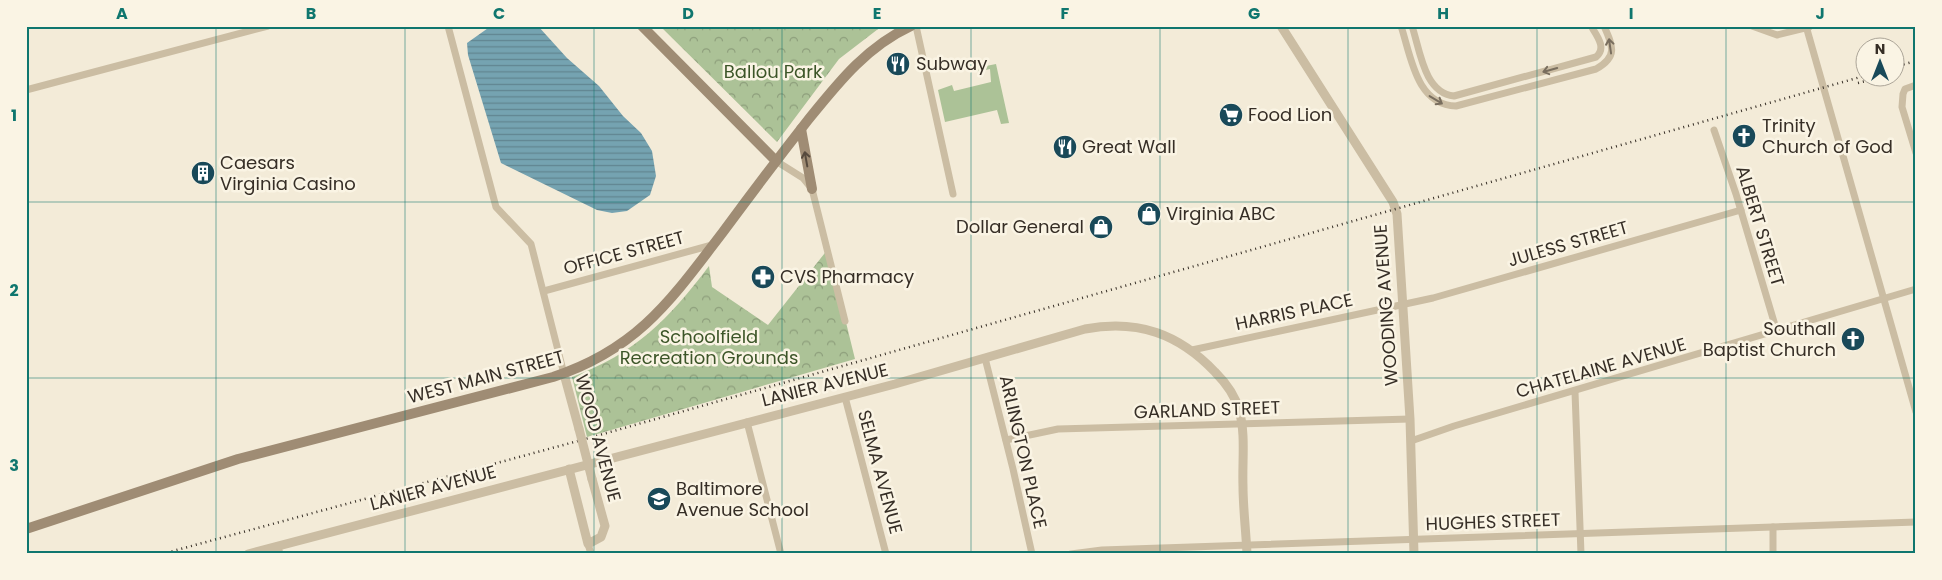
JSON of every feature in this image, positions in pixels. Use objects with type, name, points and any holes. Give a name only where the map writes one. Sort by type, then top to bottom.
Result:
[{"type":"main road","points":[[642,26],[776,161]]},
{"type":"main road","name":"WEST MAIN STREET","points":[[26,529],[234,460],[564,374],[612,351],[634,335],[664,307],[839,81],[854,65],[889,38],[911,26]]},
{"type":"main road","points":[[801,129],[812,189]]},
{"type":"street","points":[[26,90],[268,26]]},
{"type":"street","name":"WOOD AVENUE","points":[[448,26],[496,207],[531,244],[544,291],[605,526],[601,537],[588,544]]},
{"type":"street","points":[[916,26],[953,194]]},
{"type":"street","name":"WOODING AVENUE","points":[[1282,26],[1393,202],[1398,222],[1404,305],[1411,441],[1414,554]]},
{"type":"street","points":[[1401,26],[1417,76],[1424,91],[1436,102],[1449,106],[1469,104],[1596,69],[1610,59],[1611,42],[1604,26]]},
{"type":"street","points":[[1403,34],[1413,28],[1432,83],[1444,94],[1454,96],[1467,94],[1596,57],[1601,52],[1602,45],[1591,26]]},
{"type":"street","points":[[1752,26],[1777,35],[1808,27],[1824,90],[1916,412]]},
{"type":"street","points":[[1577,63],[1579,73]]},
{"type":"street","points":[[1417,76],[1427,73]]},
{"type":"street","points":[[1916,85],[1905,90],[1901,100],[1916,154]]},
{"type":"street","points":[[1467,94],[1469,104]]},
{"type":"street","name":"ALBERT STREET","points":[[1714,130],[1777,332]]},
{"type":"street","points":[[776,161],[803,178],[812,189],[845,321]]},
{"type":"street","name":"JULESS STREET","points":[[1404,305],[1740,210]]},
{"type":"street","name":"OFFICE STREET","points":[[544,291],[713,245]]},
{"type":"street","name":"CHATELAINE AVENUE","points":[[1411,441],[1454,426],[1576,392],[1916,289]]},
{"type":"street","name":"HARRIS PLACE","points":[[1192,350],[1404,305]]},
{"type":"street","name":"LANIER AVENUE","points":[[248,554],[279,550],[570,469],[845,397],[1085,329],[1112,325],[1141,328],[1154,332],[1192,350],[1228,386],[1239,409],[1242,423],[1246,550]]},
{"type":"street","name":"ARLINGTON PLACE","points":[[986,358],[1032,554]]},
{"type":"street","points":[[1576,392],[1581,554]]},
{"type":"street","name":"SELMA AVENUE","points":[[845,397],[886,554]]},
{"type":"street","name":"GARLAND STREET","points":[[1006,440],[1058,429],[1410,419]]},
{"type":"street","points":[[747,422],[780,554]]},
{"type":"street","points":[[570,469],[591,554]]},
{"type":"street","name":"HUGHES STREET","points":[[1071,554],[1102,550],[1246,550],[1413,540],[1916,522]]},
{"type":"street","points":[[1772,527],[1773,554]]},
{"type":"green space","name":"Ballou Park","points":[[660,26],[882,26],[839,59],[777,142]]},
{"type":"green space","points":[[996,64],[1009,123],[1001,124],[997,110],[945,122],[938,90],[952,85],[954,91],[991,82],[990,69],[977,72],[976,68]]},
{"type":"green space","name":"Schoolfield Recreation Grounds","points":[[828,249],[855,359],[587,437],[572,377],[595,368],[633,346],[665,319],[709,266],[712,287],[768,325]]},
{"type":"water","points":[[491,26],[538,26],[567,58],[599,86],[623,116],[641,133],[652,151],[656,176],[650,195],[627,211],[612,213],[597,210],[501,163],[468,55],[467,43]]},
{"type":"railway","points":[[1904,64],[1916,61]]},
{"type":"railway","points":[[162,554],[589,438],[1854,79]]},
{"type":"place","name":"Subway","points":[[898,64]]},
{"type":"place","name":"Food Lion","points":[[1231,115]]},
{"type":"place","name":"Trinity Church of God","points":[[1744,136]]},
{"type":"place","name":"Great Wall","points":[[1065,147]]},
{"type":"place","name":"Caesars Virginia Casino","points":[[203,173]]},
{"type":"place","name":"Virginia ABC","points":[[1149,214]]},
{"type":"place","name":"Dollar General","points":[[1101,227]]},
{"type":"place","name":"CVS Pharmacy","points":[[763,277]]},
{"type":"place","name":"Southall Baptist Church","points":[[1853,339]]},
{"type":"place","name":"Baltimore Avenue School","points":[[659,499]]}]
